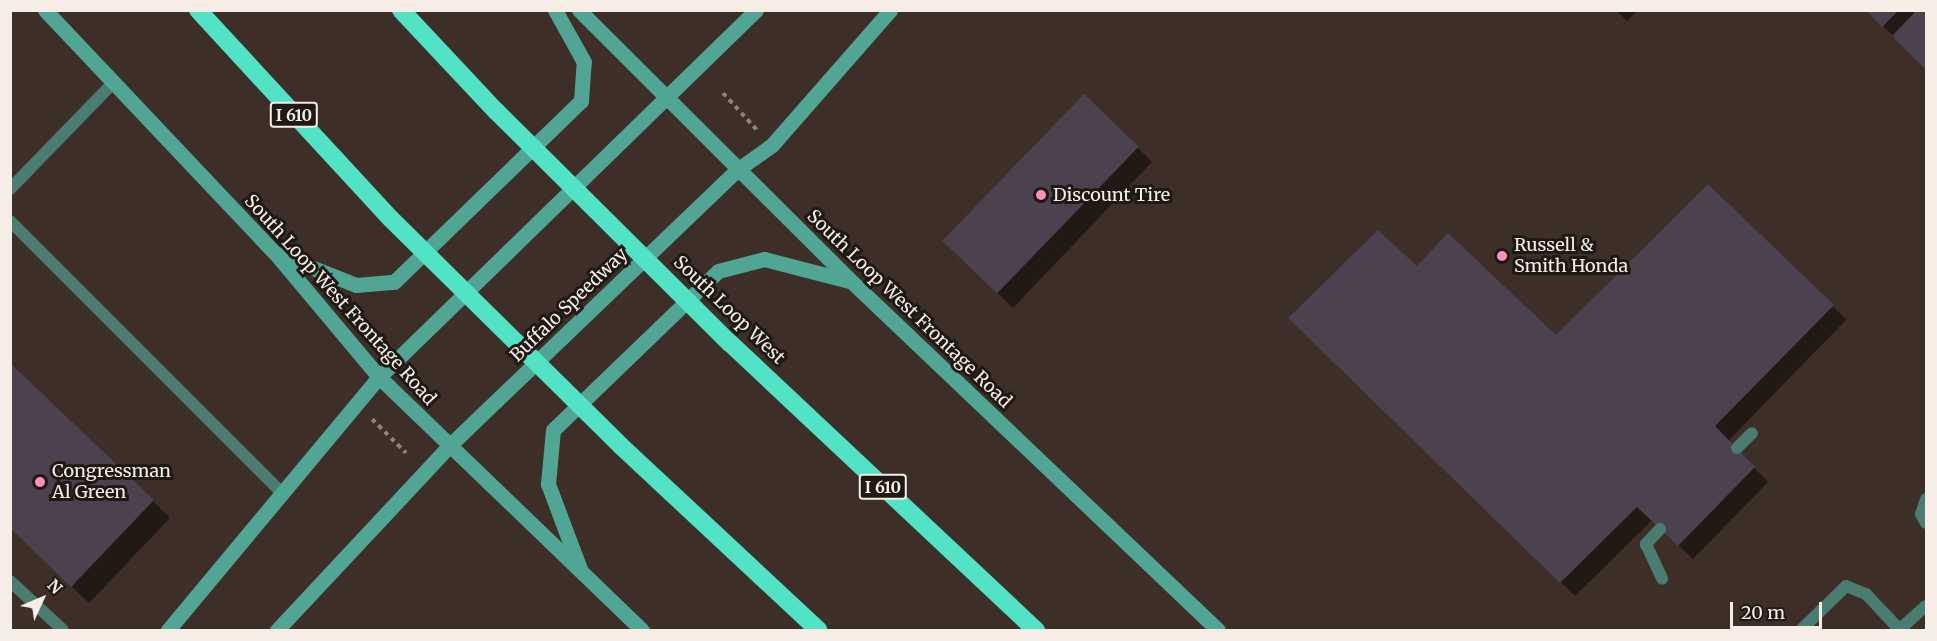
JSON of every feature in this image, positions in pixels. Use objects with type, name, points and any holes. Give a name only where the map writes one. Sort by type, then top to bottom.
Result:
[{"type":"highway","name":"I 610","points":[[198,10],[391,219],[621,446],[818,630]]},
{"type":"highway","name":"South Loop West","points":[[401,10],[496,111],[730,343],[1036,630]]},
{"type":"main road","name":"South Loop West Frontage Road","points":[[45,10],[111,85],[275,253],[380,377],[642,630]]},
{"type":"main road","points":[[275,253],[356,285],[394,282],[581,101],[584,62],[555,10]]},
{"type":"main road","name":"South Loop West Frontage Road","points":[[579,10],[668,102],[852,282],[1218,630]]},
{"type":"main road","points":[[168,630],[281,492],[380,377],[668,102],[756,10]]},
{"type":"main road","name":"Buffalo Speedway","points":[[279,630],[449,446],[737,170],[772,145],[890,10]]},
{"type":"main road","points":[[581,573],[548,484],[553,430],[718,271],[764,259],[852,282]]},
{"type":"lane","points":[[10,189],[111,85]]},
{"type":"lane","points":[[10,221],[281,492]]},
{"type":"lane","points":[[1737,448],[1752,433]]},
{"type":"lane","points":[[1926,500],[1921,514],[1926,523]]},
{"type":"lane","points":[[1660,529],[1646,544],[1662,579]]},
{"type":"lane","points":[[10,581],[63,630]]},
{"type":"lane","points":[[1801,630],[1846,586],[1866,594],[1900,630],[1926,606]]},
{"type":"path","points":[[723,93],[760,132]]},
{"type":"path","points":[[368,415],[406,453]]},
{"type":"building","points":[[1866,10],[1899,10],[1882,27]]},
{"type":"building","points":[[1917,10],[1926,10],[1926,70],[1892,36]]},
{"type":"building","name":"Discount Tire","points":[[1084,94],[1139,147],[997,294],[942,241]]},
{"type":"building","points":[[1708,184],[1834,305],[1715,426],[1755,467],[1678,546],[1637,507],[1560,583],[1288,318],[1378,230],[1417,266],[1448,233],[1556,335]]},
{"type":"building","points":[[10,363],[154,500],[71,587],[10,528]]},
{"type":"place","name":"Discount Tire","points":[[1041,195]]},
{"type":"place","name":"Russell & Smith Honda","points":[[1502,256]]},
{"type":"place","name":"Congressman Al Green","points":[[40,482]]}]
